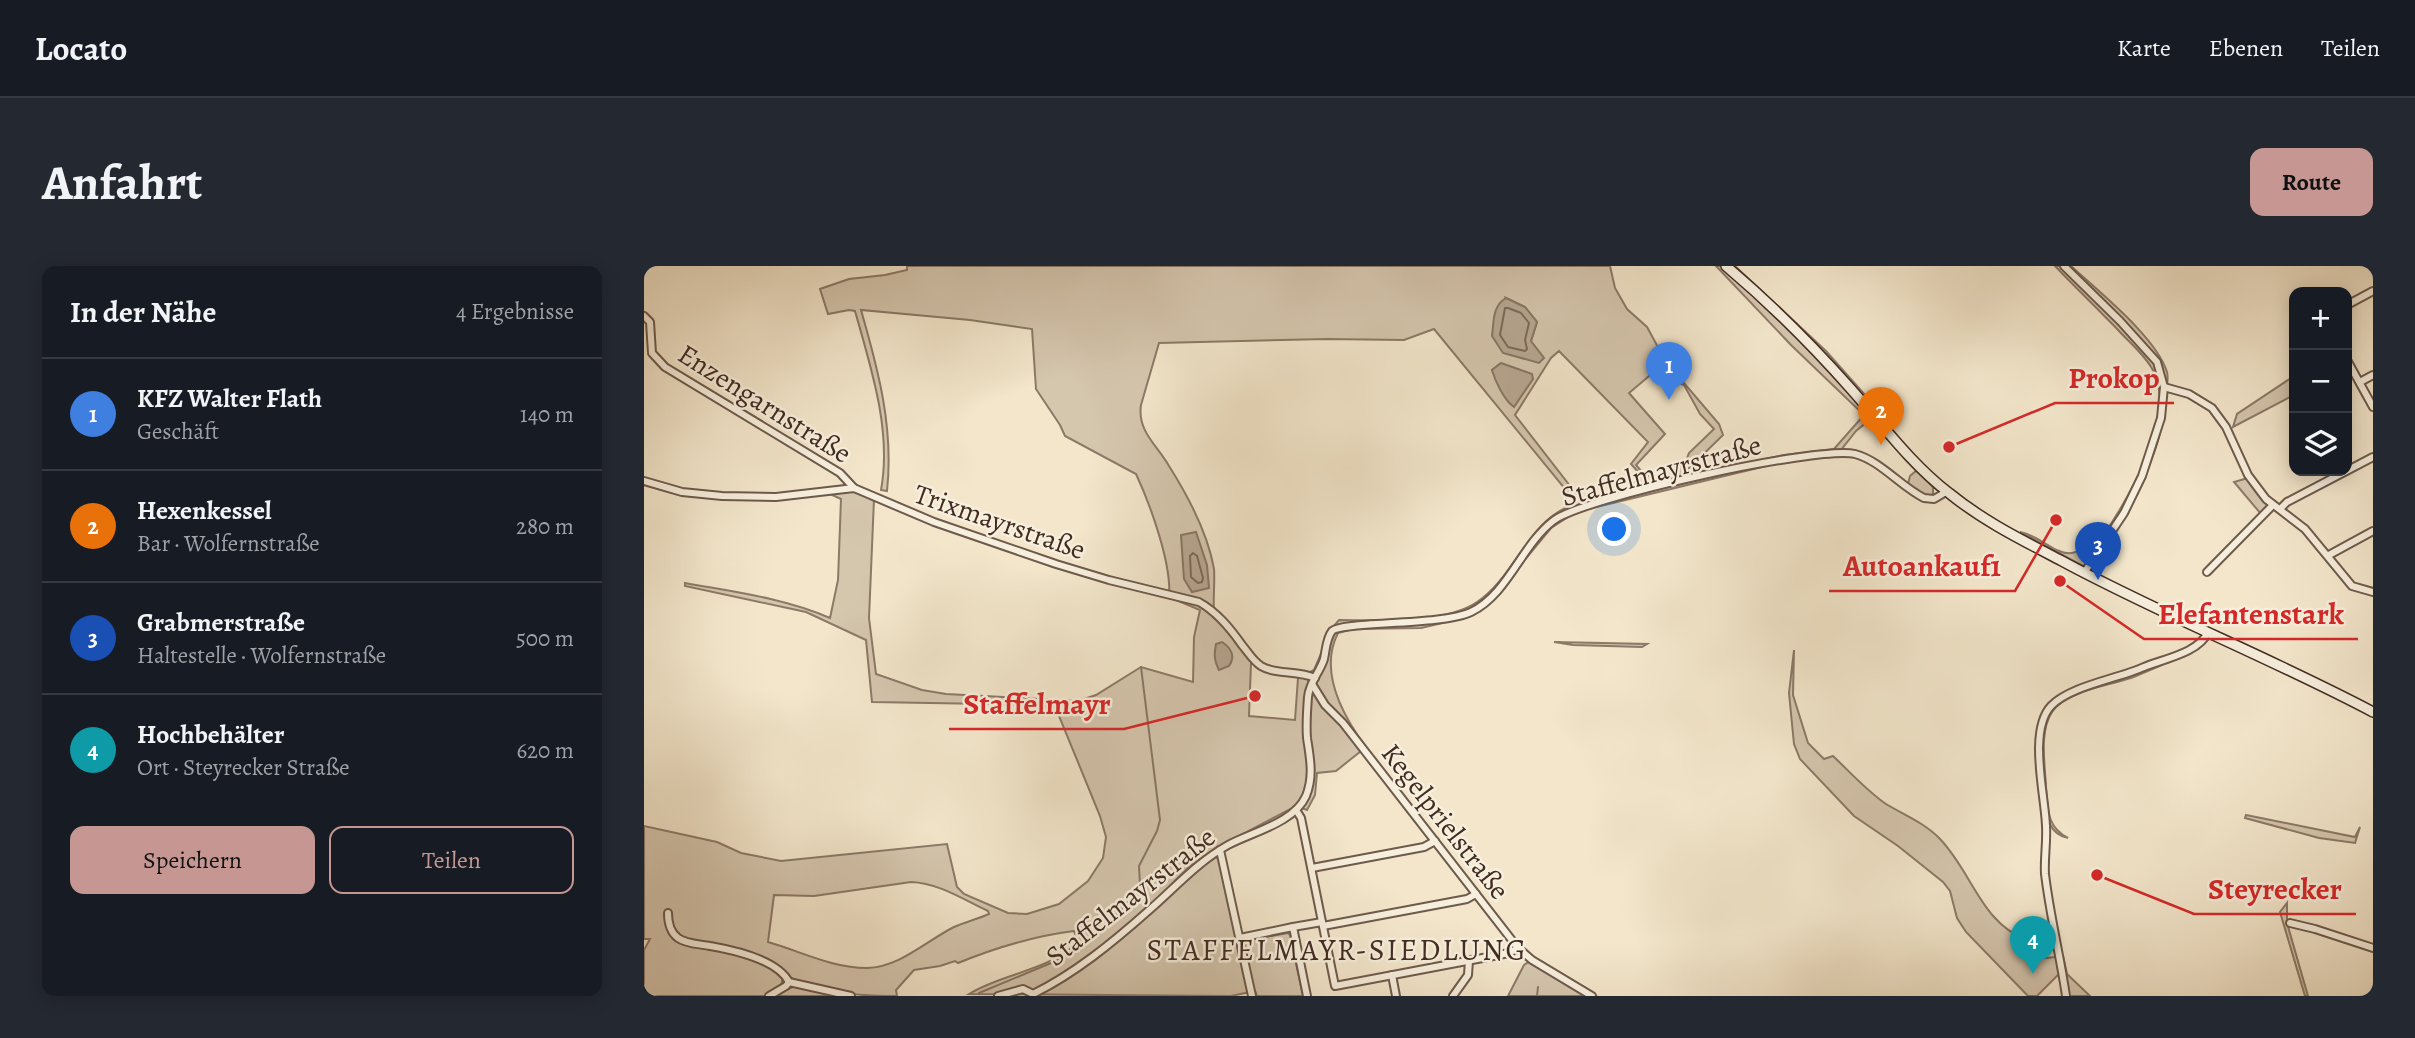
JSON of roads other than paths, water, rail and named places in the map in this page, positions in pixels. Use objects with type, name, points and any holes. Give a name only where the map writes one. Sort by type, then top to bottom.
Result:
[{"type":"main road","points":[[1726,266],[1792,326],[1924,471],[1947,492],[1992,523],[2084,573],[2291,670],[2373,712]]},
{"type":"street","points":[[2064,266],[2158,362],[2164,387],[2161,418],[2142,477],[2124,513],[2084,573]]},
{"type":"street","points":[[2352,302],[2373,291]]},
{"type":"street","name":"Enzengarnstraße","points":[[644,316],[650,322],[652,354],[665,366],[840,473],[855,488]]},
{"type":"street","points":[[2352,368],[2373,407]]},
{"type":"street","points":[[2360,382],[2373,374]]},
{"type":"street","points":[[2164,387],[2189,394],[2202,401],[2220,417],[2255,486],[2276,507],[2305,529],[2352,586],[2373,592]]},
{"type":"street","name":"Staffelmayrstraße","points":[[998,996],[1023,989],[1033,995],[1048,987],[1110,944],[1198,864],[1296,810],[1304,800],[1311,776],[1307,735],[1308,697],[1324,660],[1330,634],[1337,628],[1425,622],[1471,612],[1494,592],[1548,525],[1564,513],[1721,472],[1843,452],[1863,457],[1924,498],[1934,499],[1947,492]]},
{"type":"street","points":[[2207,572],[2276,507],[2373,457]]},
{"type":"street","name":"Trixmayrstraße","points":[[644,481],[682,492],[722,496],[785,496],[855,488],[934,522],[1044,561],[1199,602],[1225,623],[1261,666],[1272,670],[1301,672],[1314,681]]},
{"type":"street","points":[[2329,555],[2373,531]]},
{"type":"street","points":[[2066,996],[2045,874],[2046,824],[2040,751],[2044,717],[2049,708],[2065,695],[2123,676],[2189,649],[2203,642],[2208,632]]},
{"type":"street","name":"Kegelprielstraße","points":[[1314,681],[1325,705],[1343,723],[1518,948],[1532,960],[1592,996]]},
{"type":"street","points":[[1308,712],[1312,705],[1325,705]]},
{"type":"street","points":[[1296,810],[1301,818],[1335,986],[1509,953],[1518,948]]},
{"type":"street","points":[[1312,869],[1424,847],[1435,841]]},
{"type":"street","points":[[1220,850],[1250,995]]},
{"type":"street","points":[[1240,938],[1467,899],[1476,894]]},
{"type":"street","points":[[668,913],[668,923],[677,938],[746,954],[771,965],[789,982],[851,996]]},
{"type":"street","points":[[2290,923],[2373,948]]},
{"type":"street","points":[[1293,927],[1307,996]]},
{"type":"street","points":[[1453,996],[1468,975],[1469,960]]},
{"type":"street","points":[[1392,975],[1395,996]]},
{"type":"street","points":[[769,996],[789,982]]},
{"type":"water","points":[[1506,298],[1525,307],[1537,322],[1531,341],[1544,358],[1539,363],[1503,353],[1492,336],[1496,310]]},
{"type":"water","points":[[1501,363],[1532,374],[1533,379],[1514,407],[1500,390],[1492,370]]},
{"type":"water","points":[[1196,532],[1207,565],[1209,588],[1192,592],[1184,579],[1181,535]]},
{"type":"water","points":[[1222,642],[1230,650],[1232,659],[1229,666],[1219,670],[1215,651],[1216,644]]},
{"type":"waterway","points":[[979,993],[1051,963],[1077,949],[1117,915],[1140,885],[1139,866],[1160,820],[1141,667]]},
{"type":"waterway","points":[[1537,996],[1538,987]]},
{"type":"place","name":"KFZ Walter Flath","points":[[1669,400]]},
{"type":"place","name":"Hexenkessel","points":[[1881,445]]},
{"type":"place","name":"Prokop","points":[[1949,447]]},
{"type":"place","name":"Autoankauf1","points":[[2056,520]]},
{"type":"place","name":"Grabmerstraße","points":[[2098,580]]},
{"type":"place","name":"Elefantenstark","points":[[2060,581]]},
{"type":"place","name":"Staffelmayr","points":[[1255,696]]},
{"type":"place","name":"Steyrecker","points":[[2097,875]]},
{"type":"place","name":"Hochbehälter","points":[[2033,974]]},
{"type":"district","name":"STAFFELMAYR-SIEDLUNG","points":[[1337,950]]}]
